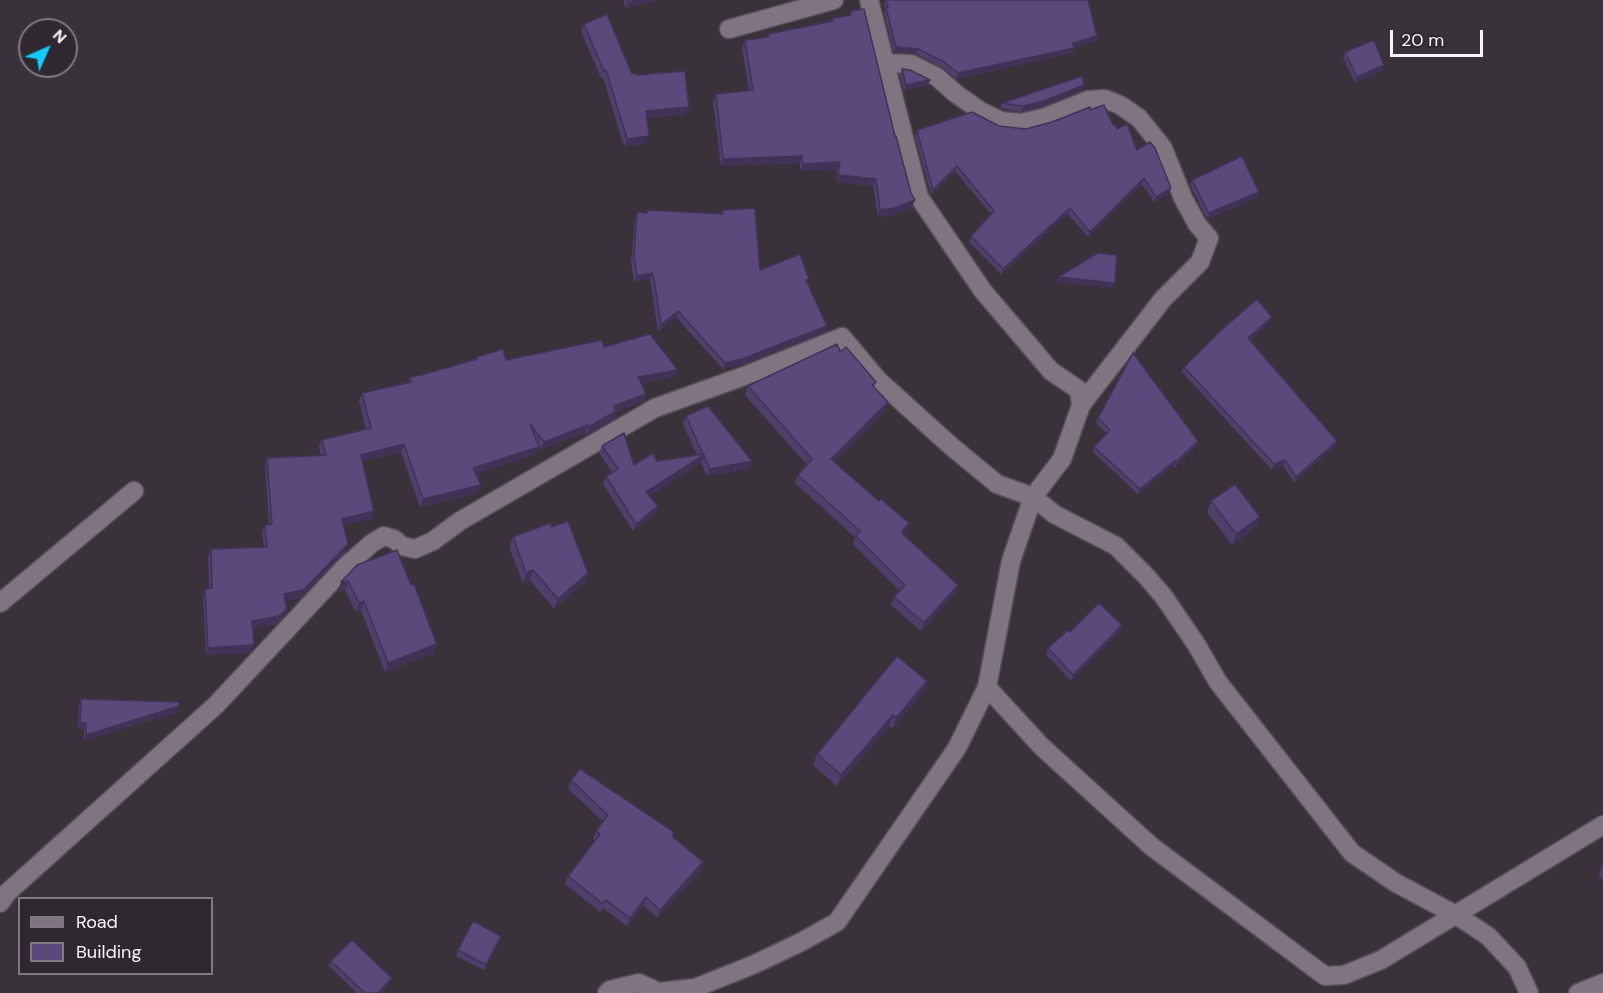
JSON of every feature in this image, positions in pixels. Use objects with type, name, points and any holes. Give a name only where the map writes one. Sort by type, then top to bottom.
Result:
[{"type":"street","points":[[729,29],[834,0]]},
{"type":"street","points":[[869,0],[919,197],[982,291],[1051,371],[1079,390],[1081,405]]},
{"type":"street","points":[[607,993],[610,990],[639,983],[658,992],[696,988],[765,959],[837,922],[957,748],[987,687],[1011,561],[1033,497],[1062,459],[1081,405],[1163,299],[1200,262],[1209,238],[1197,224],[1183,198],[1163,148],[1139,118],[1120,105],[1105,99],[1088,100],[1046,117],[1022,123],[1001,121],[982,112],[937,77],[911,64],[885,63]]},
{"type":"street","points":[[0,903],[8,892],[216,705],[345,567],[372,543],[384,536],[394,539],[402,546],[415,549],[433,541],[460,521],[655,408],[842,337],[878,380],[997,484],[1033,497],[1054,514],[1116,546],[1164,597],[1196,644],[1218,682],[1352,853],[1396,883],[1456,915],[1488,936],[1517,967],[1529,993]]},
{"type":"street","points":[[0,603],[134,490]]},
{"type":"street","points":[[987,687],[1041,746],[1151,846],[1325,976],[1344,975],[1381,960],[1603,825]]},
{"type":"street","points":[[1578,993],[1603,983]]},
{"type":"building","points":[[886,0],[1088,0],[1097,36],[1073,43],[1074,48],[958,73],[944,62],[918,49],[896,47]]},
{"type":"building","points":[[864,9],[895,136],[915,200],[895,208],[880,210],[876,179],[838,175],[840,162],[803,164],[802,156],[723,159],[716,94],[753,90],[745,40],[769,37],[768,34],[833,21],[832,18],[851,15],[851,11]]},
{"type":"building","points":[[607,14],[632,74],[685,71],[689,107],[646,111],[649,136],[627,139],[606,70],[604,71],[584,24]]},
{"type":"building","points":[[1374,40],[1384,65],[1357,77],[1345,52]]},
{"type":"building","points":[[902,69],[910,70],[930,80],[906,85]]},
{"type":"building","points":[[1082,76],[1084,85],[1044,101],[1023,106],[1002,103]]},
{"type":"building","points":[[1104,105],[1117,129],[1127,124],[1137,150],[1150,142],[1155,148],[1171,188],[1156,197],[1144,178],[1090,232],[1070,208],[1003,269],[971,236],[994,211],[957,166],[933,190],[917,130],[972,112],[999,126],[1026,129],[1052,122],[1090,107],[1090,110]]},
{"type":"building","points":[[1242,156],[1259,192],[1209,213],[1192,180]]},
{"type":"building","points":[[755,208],[760,270],[800,254],[809,279],[806,280],[827,326],[742,359],[725,363],[678,311],[661,325],[653,273],[637,276],[634,256],[637,212],[647,213],[647,210],[723,214],[723,210]]},
{"type":"building","points":[[1098,253],[1117,255],[1115,283],[1058,277]]},
{"type":"building","points":[[1257,299],[1272,317],[1248,338],[1337,441],[1296,477],[1285,460],[1274,464],[1184,367]]},
{"type":"building","points":[[650,334],[678,370],[638,377],[646,394],[614,406],[616,411],[589,427],[588,425],[544,442],[530,424],[539,447],[473,468],[481,485],[423,499],[404,444],[361,455],[374,511],[342,519],[348,544],[303,590],[284,594],[287,608],[279,616],[252,621],[254,643],[252,645],[208,648],[205,589],[212,588],[211,549],[267,547],[265,525],[272,524],[267,458],[326,455],[322,440],[371,428],[362,393],[411,382],[410,377],[477,359],[476,357],[503,349],[506,360],[602,340],[604,347]]},
{"type":"building","points":[[837,344],[840,352],[846,347],[876,382],[872,385],[888,402],[831,459],[879,501],[881,499],[909,523],[902,532],[903,534],[958,585],[924,623],[894,597],[905,585],[856,536],[860,531],[798,475],[812,459],[748,386]]},
{"type":"building","points":[[1133,353],[1198,441],[1176,462],[1140,489],[1094,447],[1110,430],[1098,418]]},
{"type":"building","points":[[708,406],[752,461],[710,469],[704,455],[646,492],[658,506],[636,524],[606,476],[618,469],[602,446],[624,433],[634,465],[653,453],[657,461],[703,454],[686,416]]},
{"type":"building","points":[[1235,484],[1260,517],[1236,534],[1211,501]]},
{"type":"building","points":[[568,521],[588,573],[558,599],[533,570],[526,573],[513,537],[550,523],[552,527]]},
{"type":"building","points":[[397,550],[411,585],[414,584],[437,644],[388,663],[364,601],[359,603],[348,581],[341,582],[357,565]]},
{"type":"building","points":[[1099,603],[1122,625],[1073,675],[1048,648],[1068,630],[1070,632]]},
{"type":"building","points":[[897,656],[927,681],[896,718],[893,715],[841,775],[817,754]]},
{"type":"building","points":[[81,699],[179,702],[179,706],[86,735],[86,723],[80,723]]},
{"type":"building","points":[[580,769],[674,832],[672,836],[703,862],[660,910],[646,897],[630,918],[606,900],[603,904],[568,876],[600,834],[596,831],[608,815],[571,780]]},
{"type":"building","points":[[473,921],[501,936],[486,965],[458,950]]},
{"type":"building","points":[[352,940],[392,978],[378,993],[365,993],[331,961]]}]
